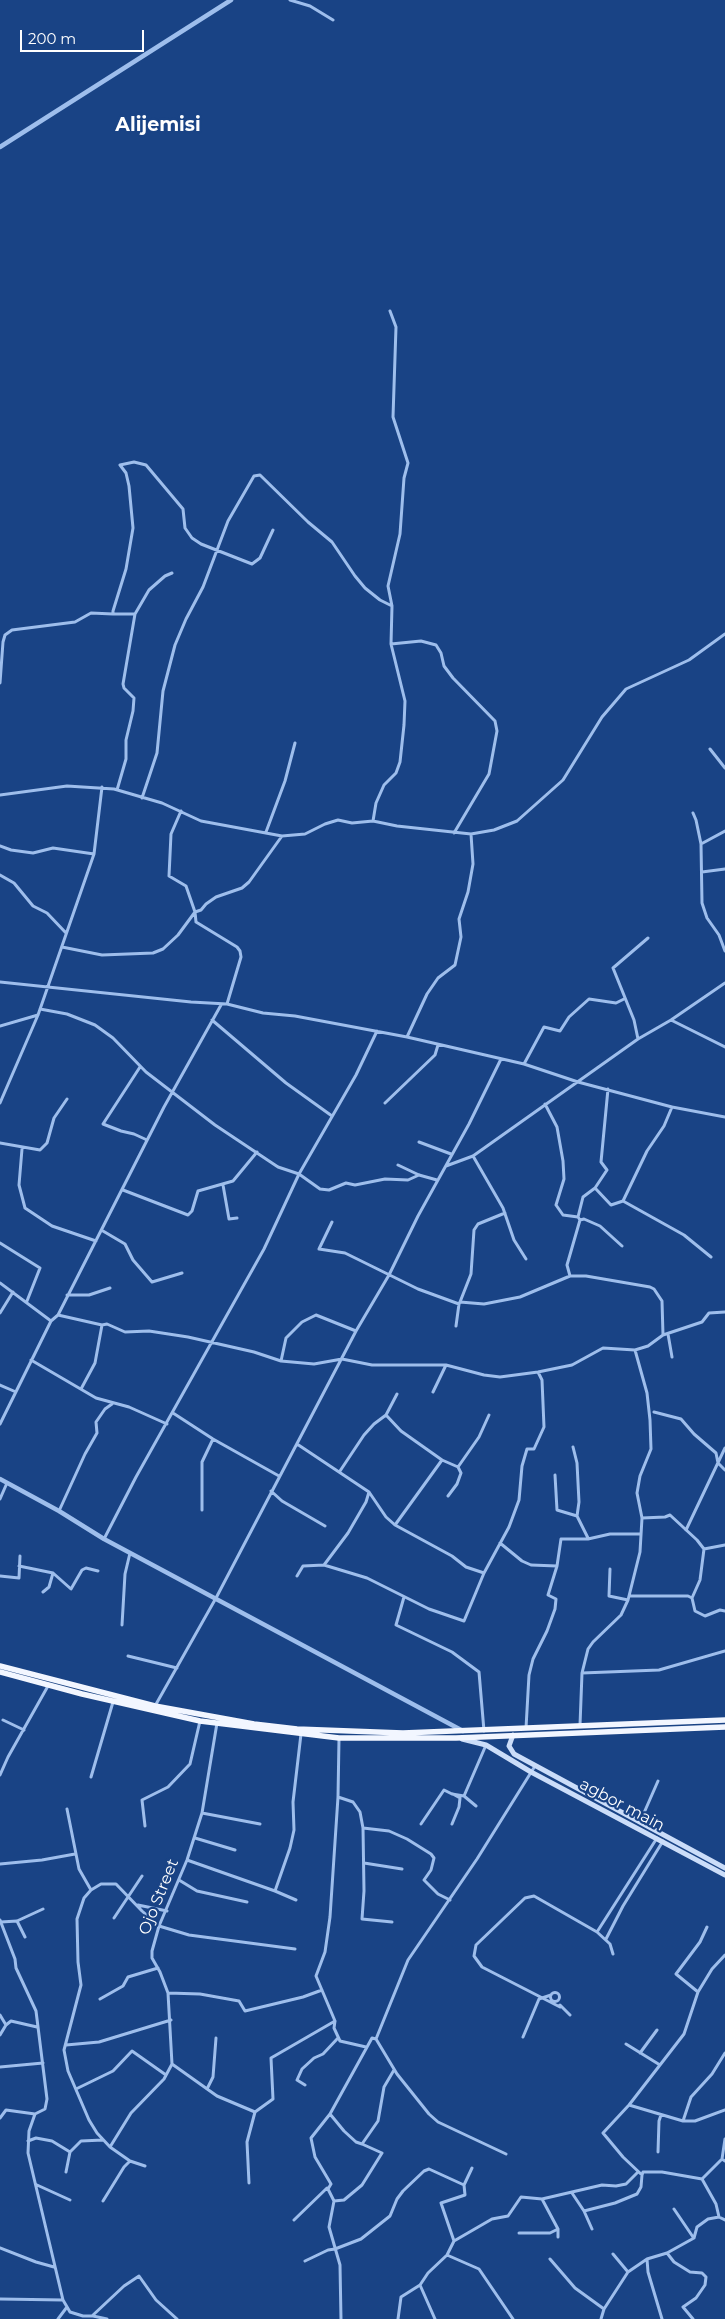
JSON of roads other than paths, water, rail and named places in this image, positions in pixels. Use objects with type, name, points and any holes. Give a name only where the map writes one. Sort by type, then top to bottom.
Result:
[{"type":"highway","points":[[0,1666],[155,1706],[254,1724],[296,1729],[386,1733],[465,1732],[725,1720]]},
{"type":"highway","points":[[0,1672],[113,1702],[200,1721],[339,1738],[456,1738],[725,1727]]},
{"type":"highway","points":[[82,1694],[85,1688]]},
{"type":"main road","name":"agbor main","points":[[513,1735],[509,1746],[514,1754],[725,1868]]},
{"type":"main road","name":"agbor main","points":[[456,1738],[486,1745],[531,1772],[725,1874]]},
{"type":"street","points":[[0,147],[231,0]]},
{"type":"street","points":[[290,0],[310,6],[333,20]]},
{"type":"street","points":[[373,821],[376,803],[384,786],[396,773],[400,762],[403,745],[405,701],[391,644],[392,606],[388,586],[400,534],[404,478],[408,462],[392,417],[396,326],[390,311]]},
{"type":"street","points":[[113,614],[126,569],[133,528],[130,486],[126,473],[120,465],[134,462],[146,465],[183,509],[185,528],[192,538],[201,544],[246,563],[257,562],[266,548],[273,530]]},
{"type":"street","points":[[142,798],[157,753],[163,691],[175,645],[203,587],[228,521],[254,476],[260,476],[332,542],[354,576],[365,588],[380,600],[392,606]]},
{"type":"street","points":[[117,790],[126,759],[126,740],[133,711],[134,698],[124,688],[123,684],[135,614],[150,590],[165,576],[172,574]]},
{"type":"street","points":[[0,682],[3,642],[5,635],[12,630],[75,622],[90,613],[135,614]]},
{"type":"street","points":[[0,796],[67,786],[117,790],[162,803],[201,821],[282,836],[305,834],[338,820],[352,823],[373,821],[454,833],[471,834],[494,830],[517,821],[563,780],[602,717],[626,689],[689,660],[725,634]]},
{"type":"street","points":[[391,644],[421,641],[436,645],[441,653],[444,666],[453,678],[495,721],[497,731],[489,774],[454,833]]},
{"type":"street","points":[[266,832],[285,781],[295,743]]},
{"type":"street","points":[[710,749],[725,768]]},
{"type":"street","points":[[721,762],[725,760]]},
{"type":"street","points":[[0,1103],[38,1015],[94,854],[102,788]]},
{"type":"street","points":[[181,811],[171,834],[169,872],[170,876],[186,886],[195,912],[196,922],[240,951],[241,957],[227,1004]]},
{"type":"street","points":[[693,813],[701,844],[702,903],[707,918],[718,935],[725,951]]},
{"type":"street","points":[[701,844],[725,831]]},
{"type":"street","points":[[407,1037],[427,994],[438,978],[455,965],[461,937],[460,919],[468,892],[473,864],[471,834]]},
{"type":"street","points":[[62,948],[102,955],[153,953],[171,944],[195,912],[201,910],[216,896],[242,888],[249,882],[282,836]]},
{"type":"street","points":[[0,846],[11,850],[33,853],[53,848],[94,854]]},
{"type":"street","points":[[702,872],[725,869]]},
{"type":"street","points":[[0,875],[14,883],[33,906],[47,913],[66,933]]},
{"type":"street","points":[[638,1039],[634,1020],[613,968],[648,938]]},
{"type":"street","points":[[0,982],[221,1005],[227,1004],[263,1013],[296,1016],[377,1031],[524,1064],[578,1082],[672,1107],[725,1117]]},
{"type":"street","points":[[446,1166],[473,1156],[638,1039],[671,1020],[725,983]]},
{"type":"street","points":[[524,1064],[544,1028],[560,1031],[569,1017],[589,999],[616,1002],[624,999]]},
{"type":"street","points":[[0,1424],[51,1321],[58,1315],[147,1140],[221,1005]]},
{"type":"street","points":[[40,1009],[67,1014],[95,1025],[113,1038],[140,1067],[215,1125],[278,1167],[300,1174],[320,1190],[329,1190],[346,1183],[355,1185],[385,1179],[402,1181],[419,1174]]},
{"type":"street","points":[[0,1026],[38,1015]]},
{"type":"street","points":[[212,1020],[286,1083],[332,1116]]},
{"type":"street","points":[[671,1020],[725,1047]]},
{"type":"street","points":[[104,1539],[136,1477],[264,1249],[300,1174],[356,1075],[377,1031]]},
{"type":"street","points":[[385,1103],[434,1055],[438,1045]]},
{"type":"street","points":[[155,1706],[216,1598],[356,1331],[389,1275],[437,1180],[469,1124],[501,1059]]},
{"type":"street","points":[[140,1067],[103,1124],[147,1140]]},
{"type":"street","points":[[570,1276],[567,1265],[583,1197],[596,1188],[607,1170],[601,1162],[608,1089]]},
{"type":"street","points":[[0,1143],[40,1150],[47,1143],[54,1118],[67,1099]]},
{"type":"street","points":[[546,1104],[557,1127],[563,1161],[564,1179],[556,1205],[563,1215],[600,1226],[622,1246]]},
{"type":"street","points":[[596,1188],[611,1205],[623,1201],[643,1158],[664,1126],[672,1107]]},
{"type":"street","points":[[419,1142],[451,1154]]},
{"type":"street","points":[[22,1148],[19,1185],[25,1208],[52,1226],[96,1241]]},
{"type":"street","points":[[123,1190],[188,1215],[192,1211],[198,1190],[217,1184],[223,1185],[237,1177],[257,1152]]},
{"type":"street","points":[[473,1156],[505,1213],[514,1240],[526,1259]]},
{"type":"street","points":[[398,1165],[437,1180]]},
{"type":"street","points":[[223,1185],[229,1219],[237,1218]]},
{"type":"street","points":[[623,1201],[684,1235],[711,1257]]},
{"type":"street","points":[[456,1326],[460,1303],[471,1274],[474,1244],[472,1238],[476,1226],[505,1213]]},
{"type":"street","points":[[332,1222],[319,1248],[345,1253],[418,1289],[460,1303],[484,1304],[520,1297],[570,1276],[598,1278],[654,1289],[662,1301],[663,1336]]},
{"type":"street","points":[[102,1231],[125,1244],[133,1260],[152,1282],[182,1272]]},
{"type":"street","points":[[0,1243],[40,1268],[26,1301]]},
{"type":"street","points":[[0,1283],[51,1321]]},
{"type":"street","points":[[68,1295],[89,1295],[110,1288]]},
{"type":"street","points":[[0,1313],[13,1292]]},
{"type":"street","points":[[58,1315],[114,1326],[125,1332],[149,1331],[212,1343],[261,1354],[281,1361],[314,1364],[342,1359],[372,1365],[446,1365],[484,1375],[500,1377],[572,1365],[603,1348],[635,1350],[648,1346],[663,1336],[702,1322],[709,1313],[725,1312]]},
{"type":"street","points":[[281,1361],[286,1338],[302,1322],[316,1314],[356,1331]]},
{"type":"street","points":[[81,1389],[95,1363],[102,1324]]},
{"type":"street","points":[[668,1334],[672,1357]]},
{"type":"street","points":[[580,1727],[582,1673],[588,1649],[621,1615],[629,1598],[640,1552],[642,1518],[637,1493],[640,1476],[651,1449],[647,1393],[635,1350]]},
{"type":"street","points":[[31,1360],[96,1398],[129,1407],[167,1424]]},
{"type":"street","points":[[433,1392],[446,1365]]},
{"type":"street","points":[[297,1576],[303,1566],[324,1565],[367,1578],[393,1589],[404,1597],[429,1609],[464,1621],[484,1573],[519,1500],[522,1466],[527,1449],[534,1449],[544,1427],[542,1380],[538,1372]]},
{"type":"street","points":[[0,1385],[16,1392]]},
{"type":"street","points":[[340,1471],[364,1436],[374,1424],[386,1415],[397,1394]]},
{"type":"street","points":[[59,1510],[81,1462],[97,1433],[96,1422],[105,1408],[112,1403]]},
{"type":"street","points":[[654,1412],[681,1419],[694,1434],[716,1453],[718,1463],[725,1470]]},
{"type":"street","points":[[173,1413],[213,1439],[279,1476]]},
{"type":"street","points":[[386,1415],[401,1431],[442,1460],[458,1467],[460,1473],[457,1484],[448,1496]]},
{"type":"street","points":[[458,1467],[479,1437],[489,1415]]},
{"type":"street","points":[[202,1510],[202,1462],[213,1439]]},
{"type":"street","points":[[297,1444],[369,1492],[386,1517],[395,1525],[452,1556],[466,1566],[484,1573]]},
{"type":"street","points":[[573,1447],[577,1463],[578,1516],[588,1539]]},
{"type":"street","points":[[686,1530],[725,1448]]},
{"type":"street","points":[[395,1525],[442,1460]]},
{"type":"street","points":[[555,1474],[557,1510],[578,1516]]},
{"type":"street","points":[[0,1479],[59,1510],[104,1539],[465,1732]]},
{"type":"street","points":[[0,1499],[7,1483]]},
{"type":"street","points":[[271,1491],[282,1501],[325,1526]]},
{"type":"street","points":[[324,1565],[366,1502],[369,1492]]},
{"type":"street","points":[[366,1502],[376,1503]]},
{"type":"street","points":[[642,1518],[665,1518],[670,1515],[704,1549]]},
{"type":"street","points":[[526,1728],[529,1675],[533,1659],[547,1631],[555,1609],[556,1599],[548,1595],[557,1566],[561,1539],[588,1539],[610,1534],[640,1534]]},
{"type":"street","points":[[500,1543],[522,1561],[531,1565],[557,1566]]},
{"type":"street","points":[[704,1549],[725,1546]]},
{"type":"street","points":[[704,1549],[700,1580],[692,1598],[695,1612],[705,1616],[720,1610],[725,1611]]},
{"type":"street","points":[[122,1626],[125,1574],[130,1552]]},
{"type":"street","points":[[0,1576],[18,1578],[20,1556]]},
{"type":"street","points":[[19,1566],[53,1573],[71,1589],[78,1575],[86,1568],[98,1571]]},
{"type":"street","points":[[610,1569],[609,1596],[629,1598],[688,1596],[692,1598]]},
{"type":"street","points":[[43,1592],[48,1587],[53,1573]]},
{"type":"street","points":[[404,1597],[396,1625],[452,1652],[479,1672],[484,1731]]},
{"type":"street","points":[[582,1673],[659,1670],[725,1650]]},
{"type":"street","points":[[128,1656],[176,1668]]},
{"type":"street","points":[[0,1774],[49,1685]]},
{"type":"street","points":[[92,1777],[113,1702]]},
{"type":"street","points":[[3,1720],[24,1730]]},
{"type":"street","points":[[145,1826],[142,1800],[168,1787],[190,1764],[200,1721]]},
{"type":"street","name":"Ojo Street","points":[[110,2147],[131,2113],[166,2075],[172,2064],[168,1993],[152,1958],[152,1951],[159,1926],[167,1911],[195,1838],[202,1813],[217,1723]]},
{"type":"street","points":[[275,1890],[290,1848],[294,1830],[293,1802],[301,1734]]},
{"type":"street","points":[[339,1738],[338,1797],[330,1917],[325,1952],[316,1976],[335,2021],[334,2028],[340,2041],[366,2047]]},
{"type":"street","points":[[464,1796],[486,1745]]},
{"type":"street","points":[[376,2039],[408,1960],[450,1900],[535,1766]]},
{"type":"street","points":[[640,1822],[658,1781]]},
{"type":"street","points":[[421,1824],[444,1790],[460,1798],[459,1807],[452,1824]]},
{"type":"street","points":[[452,1794],[464,1796],[476,1806]]},
{"type":"street","points":[[338,1797],[353,1802],[360,1812],[363,1828],[364,1863],[362,1919],[392,1922]]},
{"type":"street","points":[[67,1809],[75,1854],[80,1869],[91,1890]]},
{"type":"street","points":[[202,1813],[260,1824]]},
{"type":"street","points":[[363,1828],[389,1832],[407,1839],[431,1854],[434,1858],[433,1864],[424,1880],[438,1894],[450,1900]]},
{"type":"street","points":[[597,1932],[657,1837]]},
{"type":"street","points":[[195,1838],[235,1850]]},
{"type":"street","points":[[606,1939],[623,1906],[664,1841]]},
{"type":"street","points":[[0,1864],[42,1860],[75,1854]]},
{"type":"street","points":[[187,1860],[275,1890],[296,1900]]},
{"type":"street","points":[[364,1863],[402,1869]]},
{"type":"street","points":[[114,1918],[142,1876]]},
{"type":"street","points":[[179,1880],[197,1891],[247,1902]]},
{"type":"street","points":[[145,2166],[130,2161],[110,2147],[104,2140],[89,2120],[79,2102],[76,2089],[68,2071],[64,2050],[81,1985],[78,1962],[77,1919],[84,1898],[91,1890],[101,1884],[116,1884],[159,1926],[197,1937],[295,1949]]},
{"type":"street","points":[[570,2015],[564,2007],[560,2007],[482,1967],[474,1956],[476,1945],[528,1897],[537,1897],[597,1932],[610,1944],[613,1954]]},
{"type":"street","points":[[137,1905],[167,1911]]},
{"type":"street","points":[[0,2118],[6,2110],[35,2114],[45,2109],[47,2099],[36,2011],[16,1968],[15,1959],[0,1921],[17,1921],[43,1909]]},
{"type":"street","points":[[17,1921],[25,1937]]},
{"type":"street","points":[[698,1992],[676,1974],[700,1942],[707,1927]]},
{"type":"street","points":[[0,1939],[6,1935]]},
{"type":"street","points":[[642,2175],[603,2133],[629,2105],[684,2034],[698,1992],[712,1969],[725,1955]]},
{"type":"street","points":[[100,1999],[123,1986],[128,1977],[158,1968]]},
{"type":"street","points":[[168,1993],[200,1994],[239,2001],[245,2010],[302,1997],[322,1990]]},
{"type":"street","points":[[542,1997],[558,1993],[560,2007]]},
{"type":"street","points":[[552,1995],[553,2001],[559,2000]]},
{"type":"street","points":[[523,2037],[542,1997]]},
{"type":"street","points":[[0,2015],[6,2025]]},
{"type":"street","points":[[66,2045],[99,2042],[171,2020]]},
{"type":"street","points":[[0,2035],[11,2021],[37,2027]]},
{"type":"street","points":[[249,2183],[247,2142],[255,2112],[273,2100],[271,2058],[335,2021]]},
{"type":"street","points":[[640,2053],[657,2030]]},
{"type":"street","points":[[206,2089],[213,2077],[216,2038]]},
{"type":"street","points":[[305,2085],[296,2080],[302,2069],[314,2058],[323,2054],[338,2038]]},
{"type":"street","points":[[331,2184],[315,2157],[311,2138],[330,2114],[366,2047],[372,2038],[376,2039]]},
{"type":"street","points":[[376,2039],[394,2070],[422,2106],[438,2122],[506,2154]]},
{"type":"street","points":[[626,2044],[660,2065]]},
{"type":"street","points":[[76,2089],[113,2071],[132,2051],[166,2075]]},
{"type":"street","points":[[683,2121],[691,2097],[712,2074],[725,2053]]},
{"type":"street","points":[[0,2067],[43,2063]]},
{"type":"street","points":[[172,2064],[217,2096],[255,2112]]},
{"type":"street","points":[[362,2144],[378,2120],[384,2086],[394,2070]]},
{"type":"street","points":[[629,2105],[683,2121],[694,2121],[725,2110]]},
{"type":"street","points":[[35,2114],[29,2131],[28,2153],[62,2300],[70,2312],[78,2315],[108,2319]]},
{"type":"street","points":[[330,2114],[352,2138],[382,2153],[371,2174],[362,2185],[344,2200],[334,2201]]},
{"type":"street","points":[[658,2152],[661,2115]]},
{"type":"street","points":[[28,2141],[36,2138],[52,2142],[70,2152]]},
{"type":"street","points":[[702,2179],[723,2160],[725,2139]]},
{"type":"street","points":[[66,2172],[70,2152],[81,2141],[104,2140]]},
{"type":"street","points":[[103,2201],[124,2167],[130,2161]]},
{"type":"street","points":[[454,2241],[441,2203],[465,2195],[464,2185],[472,2168]]},
{"type":"street","points":[[305,2261],[361,2238],[390,2216],[397,2199],[403,2191],[424,2171],[429,2169],[464,2185]]},
{"type":"street","points":[[398,2319],[402,2297],[420,2285],[428,2273],[447,2255],[454,2241],[492,2219],[508,2216],[521,2197],[542,2199],[602,2185],[626,2184],[638,2172]]},
{"type":"street","points":[[584,2211],[606,2206],[634,2196],[641,2186],[643,2172],[662,2172],[702,2179]]},
{"type":"street","points":[[702,2179],[716,2204],[719,2217]]},
{"type":"street","points":[[36,2184],[70,2200]]},
{"type":"street","points":[[331,2184],[328,2189],[334,2201],[329,2228],[342,2279],[339,2311],[341,2319]]},
{"type":"street","points":[[294,2220],[322,2195],[331,2184]]},
{"type":"street","points":[[572,2193],[584,2211],[592,2229]]},
{"type":"street","points":[[542,2199],[558,2229],[558,2237]]},
{"type":"street","points":[[674,2209],[694,2238]]},
{"type":"street","points":[[694,2238],[696,2227],[708,2219],[719,2217],[725,2220]]},
{"type":"street","points":[[519,2233],[550,2233],[558,2229]]},
{"type":"street","points":[[600,2319],[604,2309],[628,2272],[647,2259],[667,2253],[694,2238]]},
{"type":"street","points":[[0,2248],[54,2267]]},
{"type":"street","points":[[667,2253],[674,2262],[690,2272],[702,2273],[706,2276],[705,2285],[696,2298],[683,2307],[693,2319]]},
{"type":"street","points":[[613,2254],[628,2272]]},
{"type":"street","points":[[447,2255],[479,2269],[513,2319]]},
{"type":"street","points":[[647,2259],[648,2272],[662,2319]]},
{"type":"street","points":[[550,2260],[575,2288],[604,2309]]},
{"type":"street","points":[[92,2316],[124,2286],[138,2276],[156,2300],[177,2319]]},
{"type":"street","points":[[420,2285],[435,2319]]},
{"type":"street","points":[[0,2299],[62,2300]]},
{"type":"street","points":[[58,2319],[67,2307]]},
{"type":"district","name":"Alijemisi","points":[[158,125]]}]
